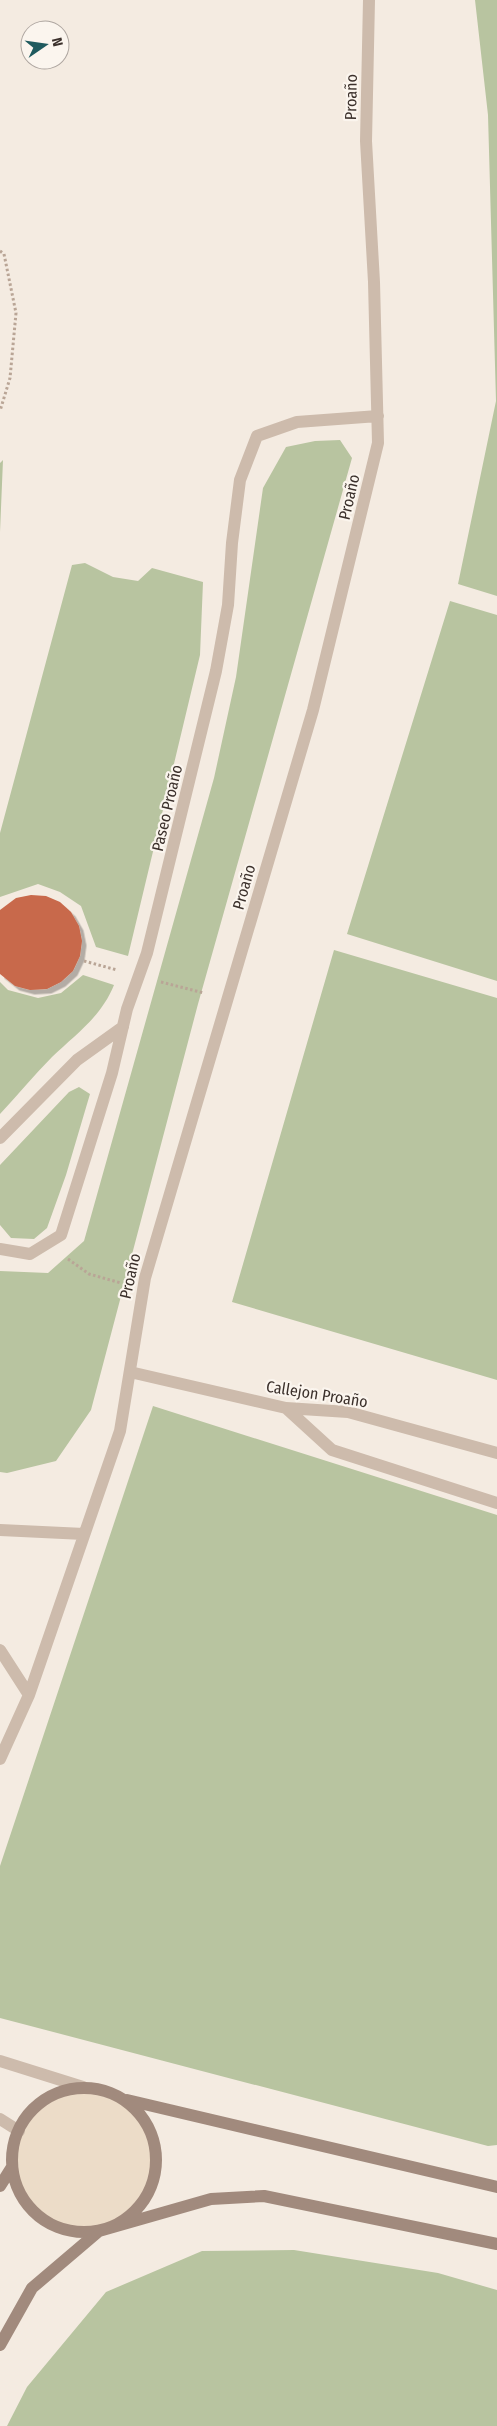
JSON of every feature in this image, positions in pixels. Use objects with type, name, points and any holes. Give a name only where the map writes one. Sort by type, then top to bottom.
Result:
[{"type":"main road","points":[[497,2187],[126,2100],[105,2090],[83,2087],[61,2091],[41,2102],[24,2120],[14,2142],[12,2166],[18,2190],[32,2210],[52,2225],[75,2233],[99,2231],[211,2199],[264,2196],[497,2244]]},
{"type":"main road","points":[[0,2345],[32,2288],[99,2231],[122,2223],[140,2206],[152,2186],[157,2161],[153,2137],[142,2116],[126,2100]]},
{"type":"main road","points":[[0,2186],[12,2166]]},
{"type":"lane","name":"Proaño","points":[[0,1758],[29,1695],[120,1431],[143,1289],[313,710],[378,443],[374,282],[366,141],[369,0]]},
{"type":"lane","name":"Paseo Proaño","points":[[0,1249],[30,1254],[61,1235],[112,1073],[127,1009],[140,976],[162,897],[216,671],[228,605],[232,543],[240,480],[258,436],[297,422],[378,416]]},
{"type":"lane","points":[[0,1138],[77,1060],[123,1027]]},
{"type":"lane","name":"Callejon Proaño","points":[[130,1372],[286,1408],[348,1412],[497,1454]]},
{"type":"lane","points":[[286,1408],[332,1450],[497,1502]]},
{"type":"lane","points":[[0,1530],[84,1534]]},
{"type":"lane","points":[[0,1650],[29,1695]]},
{"type":"lane","points":[[0,2061],[83,2087]]},
{"type":"lane","points":[[0,2119],[19,2131]]},
{"type":"path","points":[[0,250],[4,254],[16,313],[10,378],[0,411]]},
{"type":"path","points":[[84,961],[228,1000]]},
{"type":"path","points":[[47,1244],[90,1274],[143,1289]]},
{"type":"green space","points":[[475,0],[497,0],[497,596],[458,584],[496,401],[488,115]]},
{"type":"green space","points":[[340,440],[352,458],[198,1004],[91,1410],[56,1461],[7,1473],[0,1472],[0,1271],[48,1273],[84,1241],[214,778],[236,677],[263,488],[286,447],[315,441]]},
{"type":"green space","points":[[3,460],[0,532],[0,463]]},
{"type":"green space","points":[[85,563],[113,577],[138,581],[152,568],[203,582],[200,655],[128,956],[96,947],[81,906],[60,892],[38,884],[0,897],[0,833],[72,565]]},
{"type":"green space","points":[[450,601],[497,615],[497,981],[347,934]]},
{"type":"green space","points":[[334,950],[497,998],[497,1380],[232,1302]]},
{"type":"green space","points":[[83,975],[114,985],[109,996],[95,1016],[45,1064],[0,1114],[0,982],[8,990],[38,998],[61,993]]},
{"type":"green space","points":[[79,1087],[90,1094],[66,1175],[47,1228],[34,1239],[11,1238],[0,1225],[0,1165],[69,1092]]},
{"type":"green space","points":[[153,1406],[497,1515],[497,2145],[488,2146],[0,2018],[0,1866]]},
{"type":"green space","points":[[294,2250],[438,2273],[497,2290],[497,2426],[7,2426],[27,2387],[106,2292],[202,2251]]},
{"type":"shaded area","points":[[84,2088],[112,2093],[135,2109],[151,2132],[156,2160],[151,2188],[135,2211],[112,2227],[84,2232],[56,2227],[33,2211],[17,2188],[12,2160],[17,2132],[33,2109],[56,2093]]},
{"type":"building","points":[[31,895],[46,896],[60,902],[71,912],[79,926],[82,941],[80,956],[73,971],[61,982],[47,989],[30,990],[15,986],[0,974],[0,910],[16,898]]}]
